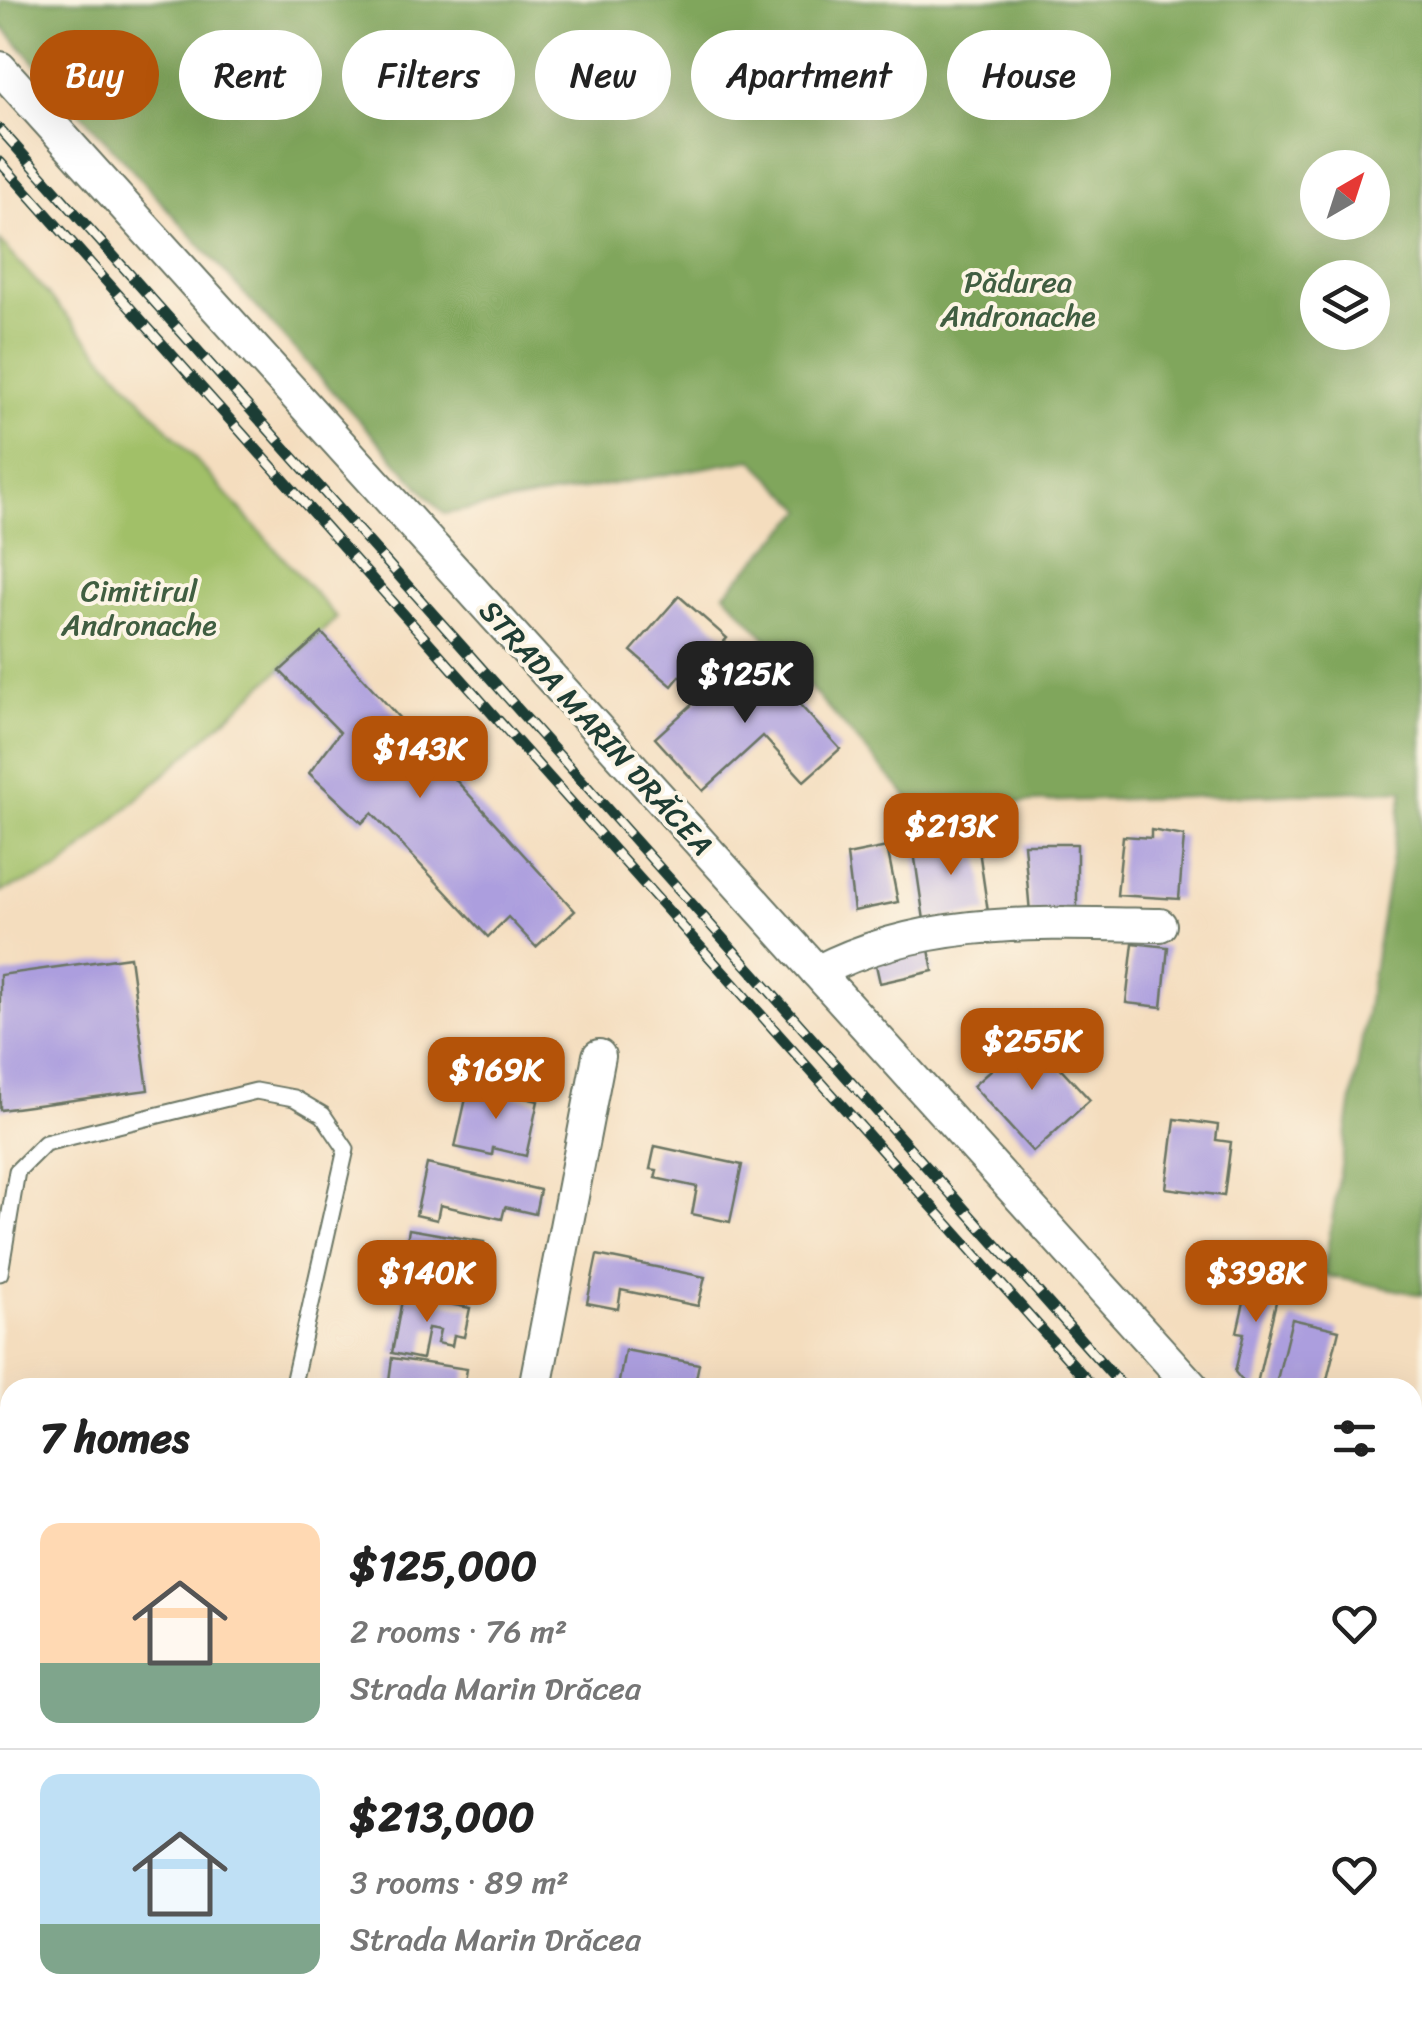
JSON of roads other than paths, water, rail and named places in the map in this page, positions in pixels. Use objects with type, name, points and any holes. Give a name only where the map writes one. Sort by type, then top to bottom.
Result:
[{"type":"street","name":"STRADA MARIN DRĂCEA","points":[[0,68],[1184,1378]]},
{"type":"street","points":[[817,972],[853,953],[924,932],[1041,924],[1160,925]]},
{"type":"street","points":[[538,1378],[599,1056]]},
{"type":"lane","points":[[0,1273],[16,1171],[45,1144],[256,1092],[294,1098],[323,1115],[346,1149],[294,1378]]},
{"type":"railway","points":[[0,129],[1115,1378]]},
{"type":"railway","points":[[0,162],[1085,1378]]},
{"type":"park label","name":"Pădurea Andronache","points":[[1018,299]]},
{"type":"park label","name":"Cimitirul Andronache","points":[[139,608]]}]
